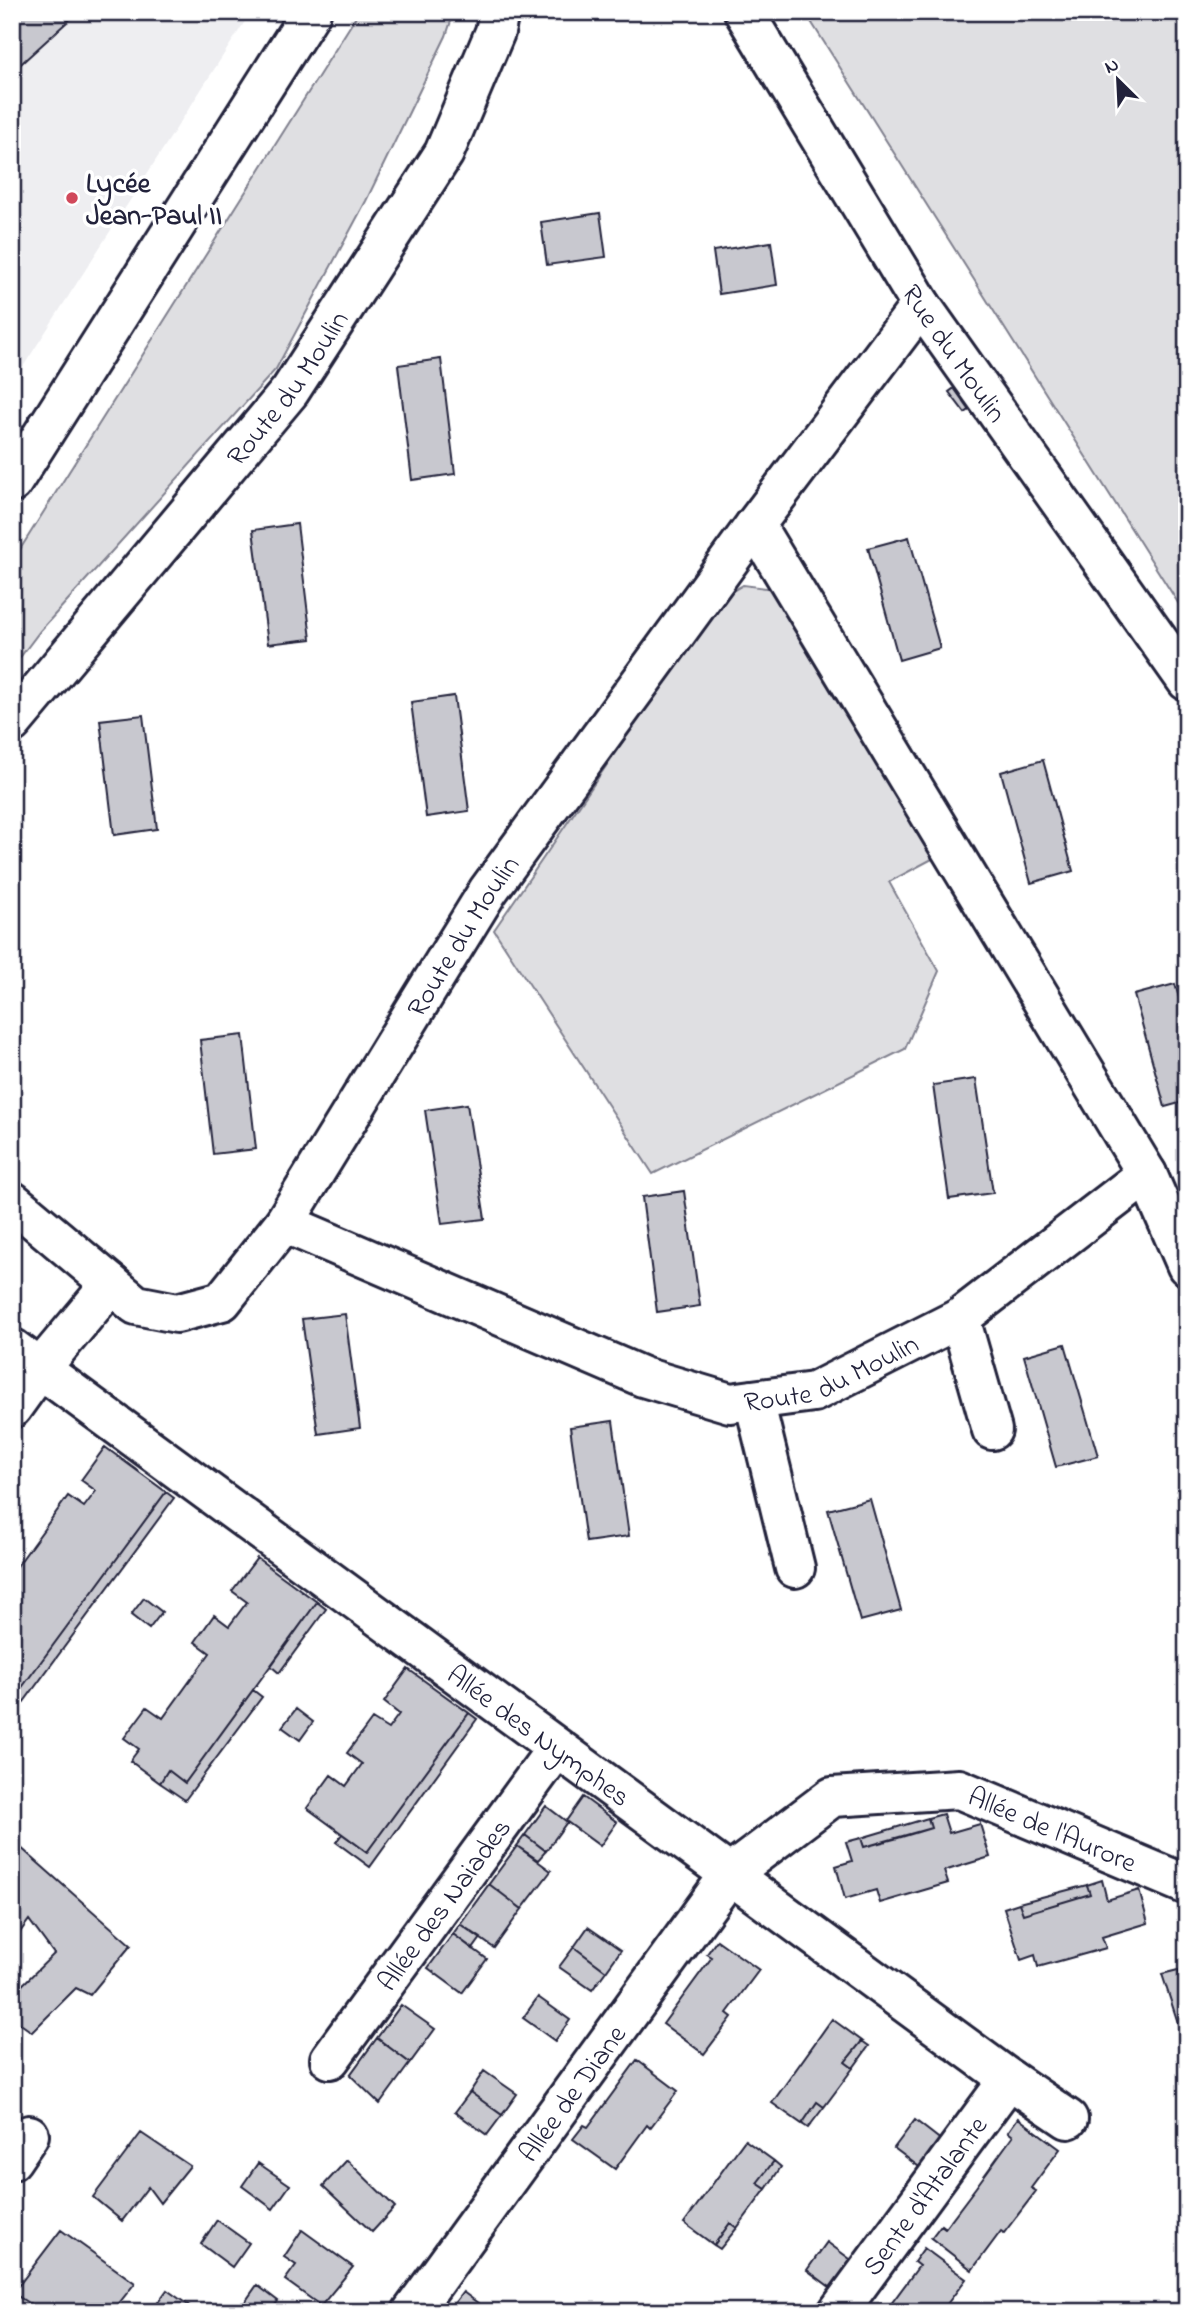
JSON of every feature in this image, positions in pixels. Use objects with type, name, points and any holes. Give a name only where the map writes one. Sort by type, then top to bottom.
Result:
[{"type":"street","points":[[12,483],[311,12]]},
{"type":"street","name":"Route du Moulin","points":[[12,723],[290,391],[444,153],[495,32],[499,12]]},
{"type":"street","name":"Rue du Moulin","points":[[744,12],[921,305],[1187,681]]},
{"type":"street","name":"Route du Moulin","points":[[12,1200],[136,1305],[177,1313],[222,1301],[284,1223],[488,891],[755,525],[921,305]]},
{"type":"street","points":[[755,525],[1147,1174],[1187,1266]]},
{"type":"street","name":"Route du Moulin","points":[[284,1223],[643,1377],[730,1403],[814,1392],[960,1318],[1147,1174]]},
{"type":"street","points":[[12,1408],[26,1358],[111,1284]]},
{"type":"street","points":[[960,1318],[992,1430]]},
{"type":"street","name":"Allée des Nymphes","points":[[26,1358],[556,1749],[1009,2079],[1068,2119]]},
{"type":"street","points":[[754,1400],[795,1568]]},
{"type":"street","name":"Allée des Naiades","points":[[330,2059],[556,1749]]},
{"type":"street","name":"Allée de l'Aurore","points":[[730,1874],[832,1797],[959,1788],[1187,1885]]},
{"type":"street","name":"Allée de Diane","points":[[412,2312],[730,1874]]},
{"type":"street","name":"Sente d'Atalante","points":[[838,2312],[1009,2079]]},
{"type":"shaded area","name":"Lycée Jean-Paul II","points":[[12,12],[251,12],[12,384]]},
{"type":"shaded area","points":[[359,12],[454,12],[446,36],[366,201],[276,369],[40,631],[12,668],[12,562]]},
{"type":"shaded area","points":[[805,12],[1187,12],[1187,617]]},
{"type":"shaded area","points":[[743,585],[774,589],[934,858],[889,882],[939,971],[905,1049],[653,1174],[494,930],[721,598]]},
{"type":"building","points":[[12,12],[78,12],[12,72]]},
{"type":"building","points":[[600,213],[606,257],[547,265],[541,222]]},
{"type":"building","points":[[771,242],[777,285],[719,294],[713,251]]},
{"type":"building","points":[[441,359],[455,474],[412,480],[398,365]]},
{"type":"building","points":[[961,383],[976,405],[965,413],[949,392]]},
{"type":"building","points":[[297,524],[311,639],[268,644],[253,530]]},
{"type":"building","points":[[909,537],[940,648],[899,660],[868,548]]},
{"type":"building","points":[[454,696],[469,811],[426,817],[411,702]]},
{"type":"building","points":[[143,715],[157,829],[114,835],[100,720]]},
{"type":"building","points":[[1043,760],[1073,871],[1031,883],[1001,772]]},
{"type":"building","points":[[1175,984],[1187,1025],[1187,1101],[1165,1107],[1134,995]]},
{"type":"building","points":[[243,1035],[256,1149],[213,1154],[200,1040]]},
{"type":"building","points":[[976,1079],[993,1193],[949,1199],[933,1085]]},
{"type":"building","points":[[467,1104],[485,1219],[442,1224],[425,1110]]},
{"type":"building","points":[[684,1191],[700,1306],[657,1312],[642,1197]]},
{"type":"building","points":[[345,1314],[360,1428],[318,1434],[302,1319]]},
{"type":"building","points":[[1065,1344],[1098,1456],[1056,1467],[1024,1356]]},
{"type":"building","points":[[613,1421],[629,1536],[586,1542],[570,1427]]},
{"type":"building","points":[[105,1447],[166,1492],[12,1701],[12,1605],[17,1599],[12,1596],[12,1573],[68,1496],[84,1507],[96,1491],[81,1480]]},
{"type":"building","points":[[166,1492],[174,1498],[12,1718],[12,1701]]},
{"type":"building","points":[[870,1499],[901,1610],[860,1621],[828,1510]]},
{"type":"building","points":[[257,1558],[317,1602],[185,1783],[168,1770],[160,1783],[130,1761],[139,1749],[124,1738],[147,1707],[163,1718],[210,1653],[195,1642],[214,1615],[229,1626],[247,1602],[232,1591]]},
{"type":"building","points":[[144,1598],[162,1612],[149,1629],[131,1615]]},
{"type":"building","points":[[317,1602],[326,1609],[279,1673],[271,1666]]},
{"type":"building","points":[[408,1669],[469,1713],[367,1852],[307,1808],[331,1775],[346,1786],[362,1764],[347,1753],[372,1719],[388,1729],[399,1714],[384,1702]]},
{"type":"building","points":[[253,1690],[262,1697],[185,1800],[160,1783],[168,1770],[185,1783]]},
{"type":"building","points":[[296,1709],[313,1722],[300,1740],[282,1727]]},
{"type":"building","points":[[469,1713],[477,1719],[370,1867],[336,1842],[342,1834],[367,1852]]},
{"type":"building","points":[[583,1797],[617,1822],[600,1846],[567,1822],[546,1851],[525,1835],[546,1806],[566,1821]]},
{"type":"building","points":[[943,1814],[949,1833],[980,1824],[990,1857],[944,1871],[948,1883],[880,1903],[876,1890],[845,1899],[836,1866],[852,1861],[846,1842],[861,1838],[864,1847],[898,1838],[931,1828],[928,1818]]},
{"type":"building","points":[[928,1818],[931,1828],[864,1847],[861,1838]]},
{"type":"building","points":[[525,1835],[546,1851],[538,1860],[517,1846]]},
{"type":"building","points":[[19,1846],[131,1945],[90,1995],[76,1988],[32,2032],[12,2018],[12,1995],[54,1954],[29,1920],[12,1943],[12,1853]]},
{"type":"building","points":[[517,1846],[551,1871],[522,1909],[489,1884]]},
{"type":"building","points":[[1102,1880],[1107,1900],[1139,1890],[1148,1923],[1102,1937],[1106,1948],[1038,1967],[1035,1955],[1021,1960],[1004,1908],[1019,1903],[1023,1914],[1090,1894],[1087,1885]]},
{"type":"building","points":[[489,1884],[522,1909],[494,1948],[460,1924]]},
{"type":"building","points":[[1087,1885],[1090,1894],[1023,1914],[1019,1903]]},
{"type":"building","points":[[460,1924],[481,1938],[473,1949],[453,1934]]},
{"type":"building","points":[[588,1927],[621,1950],[606,1971],[574,1947]]},
{"type":"building","points":[[453,1934],[487,1959],[462,1993],[428,1968]]},
{"type":"building","points":[[717,1940],[759,1970],[727,2013],[732,2017],[704,2054],[663,2024],[712,1957],[707,1954]]},
{"type":"building","points":[[574,1947],[606,1971],[592,1990],[559,1967]]},
{"type":"building","points":[[1178,1970],[1181,1979],[1187,1978],[1187,2023],[1179,2026],[1162,1974]]},
{"type":"building","points":[[538,1997],[570,2020],[555,2041],[523,2018]]},
{"type":"building","points":[[401,2005],[435,2029],[410,2063],[377,2038]]},
{"type":"building","points":[[832,2019],[862,2041],[845,2062],[853,2068],[824,2107],[817,2102],[802,2124],[772,2103]]},
{"type":"building","points":[[377,2038],[410,2063],[380,2104],[350,2075]]},
{"type":"building","points":[[862,2041],[869,2046],[853,2068],[845,2062]]},
{"type":"building","points":[[637,2060],[678,2091],[650,2128],[647,2125],[615,2169],[573,2139],[584,2125],[588,2127]]},
{"type":"building","points":[[484,2071],[517,2094],[502,2115],[470,2092]]},
{"type":"building","points":[[470,2092],[502,2115],[487,2135],[455,2112]]},
{"type":"building","points":[[817,2102],[824,2107],[808,2128],[802,2124]]},
{"type":"building","points":[[1018,2118],[1060,2149],[1031,2188],[1036,2191],[972,2270],[931,2238],[941,2225],[945,2228],[1013,2136],[1008,2132]]},
{"type":"building","points":[[915,2120],[942,2141],[922,2169],[894,2148]]},
{"type":"building","points":[[141,2133],[190,2166],[160,2203],[148,2187],[122,2221],[93,2197]]},
{"type":"building","points":[[745,2140],[774,2161],[757,2183],[766,2189],[737,2228],[730,2223],[714,2245],[684,2223]]},
{"type":"building","points":[[347,2160],[395,2207],[372,2232],[323,2186]]},
{"type":"building","points":[[774,2161],[781,2167],[766,2189],[757,2183]]},
{"type":"building","points":[[258,2163],[290,2185],[273,2209],[242,2186]]},
{"type":"building","points":[[217,2220],[249,2243],[232,2267],[201,2244]]},
{"type":"building","points":[[730,2223],[737,2228],[720,2249],[714,2245]]},
{"type":"building","points":[[61,2230],[135,2283],[112,2312],[42,2312],[13,2293]]},
{"type":"building","points":[[302,2230],[353,2267],[321,2306],[285,2280],[296,2265],[284,2257]]},
{"type":"building","points":[[827,2242],[854,2262],[834,2290],[807,2270]]},
{"type":"building","points":[[924,2248],[966,2279],[941,2312],[885,2312],[919,2266],[914,2262]]},
{"type":"building","points":[[257,2285],[278,2301],[270,2312],[238,2312]]},
{"type":"building","points":[[167,2290],[198,2312],[151,2312]]},
{"type":"building","points":[[463,2292],[490,2312],[455,2312],[457,2310],[452,2306]]},
{"type":"place","name":"Lycée Jean-Paul II","points":[[72,198]]}]
